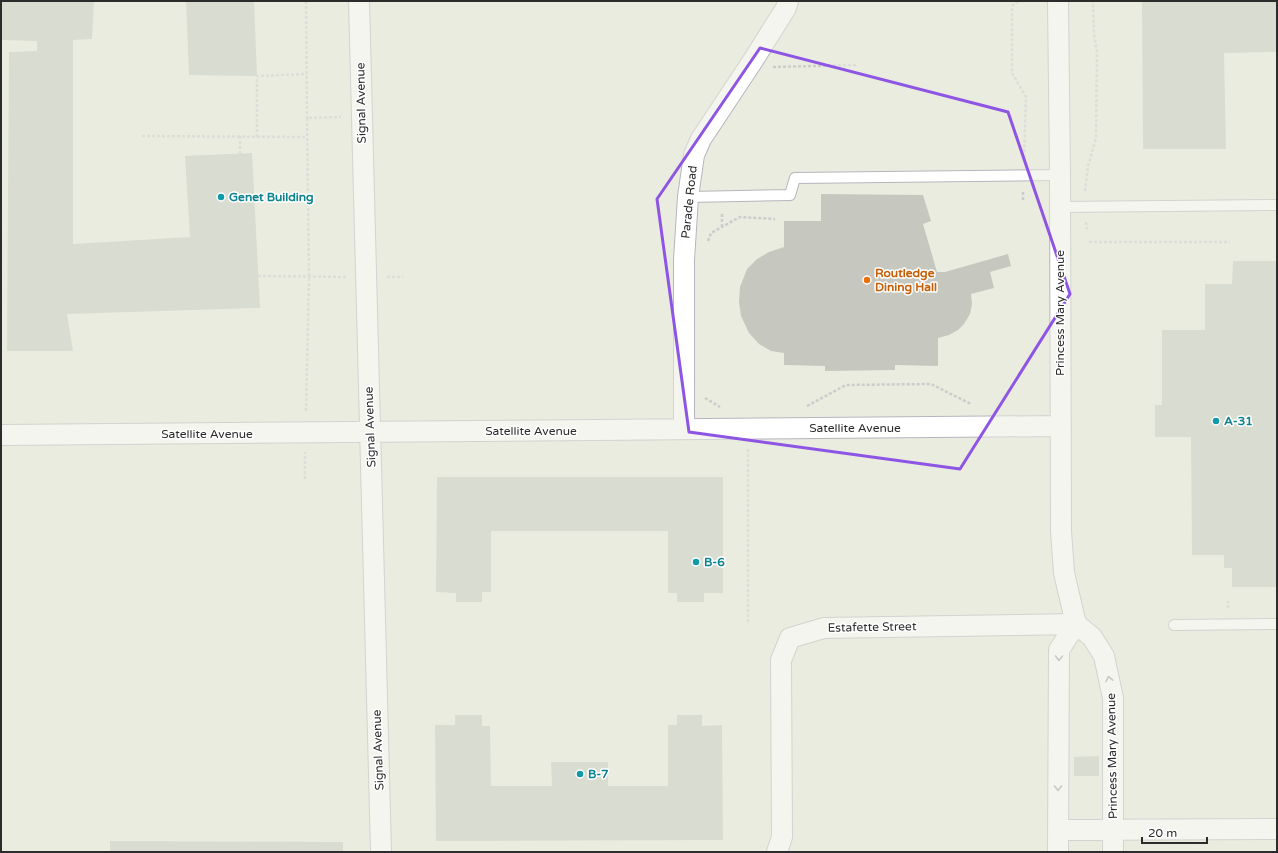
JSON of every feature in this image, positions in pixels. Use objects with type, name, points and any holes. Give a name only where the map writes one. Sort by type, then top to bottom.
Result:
[{"type":"street","name":"Signal Avenue","points":[[359,1],[381,852]]},
{"type":"street","name":"Parade Road","points":[[684,430],[684,260],[688,197],[694,155],[700,139],[752,62],[786,8],[788,1]]},
{"type":"street","name":"Princess Mary Avenue","points":[[1058,1],[1061,538],[1064,573],[1076,624],[1092,637],[1104,656],[1113,698],[1113,852]]},
{"type":"street","name":"Satellite Avenue","points":[[1,435],[1061,426]]},
{"type":"street","points":[[1058,852],[1059,650],[1076,624]]},
{"type":"street","name":"Estafette Street","points":[[777,852],[782,837],[782,660],[790,638],[824,628],[1076,624]]},
{"type":"street","points":[[1058,830],[1277,829]]},
{"type":"lane","points":[[688,197],[790,195],[794,178],[1060,174]]},
{"type":"lane","points":[[1060,207],[1277,205]]},
{"type":"lane","points":[[1174,625],[1277,624]]},
{"type":"path","points":[[305,479],[309,278],[306,1]]},
{"type":"path","points":[[1018,1],[1012,6],[1012,73],[1026,97],[1024,160]]},
{"type":"path","points":[[1085,191],[1088,166],[1096,138],[1097,52],[1094,34],[1093,1]]},
{"type":"path","points":[[765,68],[856,65]]},
{"type":"path","points":[[257,137],[257,76],[307,74]]},
{"type":"path","points":[[307,118],[362,117]]},
{"type":"path","points":[[142,136],[307,137]]},
{"type":"path","points":[[240,136],[240,154]]},
{"type":"path","points":[[705,246],[711,233],[740,217],[775,219]]},
{"type":"path","points":[[1089,242],[1230,242]]},
{"type":"path","points":[[258,276],[309,278],[402,277]]},
{"type":"path","points":[[805,407],[846,385],[931,384],[973,405]]},
{"type":"path","points":[[703,397],[720,407],[727,407]]},
{"type":"path","points":[[748,429],[748,622]]},
{"type":"highlighted area","points":[[760,48],[1008,112],[1070,294],[960,469],[689,432],[657,199]]},
{"type":"building","name":"Genet Building","points":[[1,1],[94,1],[92,39],[73,40],[73,244],[190,237],[185,156],[252,153],[260,308],[67,314],[73,351],[7,351],[9,52],[37,51],[37,41],[1,40]]},
{"type":"building","points":[[186,1],[254,1],[257,76],[189,75]]},
{"type":"building","points":[[1142,1],[1277,1],[1277,52],[1224,53],[1226,149],[1143,149]]},
{"type":"building","name":"Routledge Dining Hall","points":[[821,194],[923,195],[931,221],[923,224],[937,272],[945,272],[1008,254],[1011,266],[990,272],[994,288],[971,294],[972,304],[970,314],[964,324],[958,330],[949,335],[938,338],[938,366],[895,365],[895,370],[825,371],[825,366],[784,365],[784,353],[771,351],[759,344],[749,333],[741,316],[739,302],[740,287],[747,269],[757,259],[769,252],[784,247],[784,221],[821,221]]},
{"type":"building","name":"A-31","points":[[1233,261],[1277,261],[1277,587],[1232,587],[1232,568],[1224,568],[1224,555],[1192,555],[1191,437],[1155,437],[1155,405],[1162,405],[1162,330],[1205,330],[1205,284],[1232,284]]},
{"type":"building","name":"B-6","points":[[437,477],[723,477],[723,593],[704,593],[704,602],[677,602],[677,593],[668,593],[668,531],[491,531],[491,592],[482,592],[482,602],[456,602],[456,593],[436,592]]},
{"type":"building","name":"B-7","points":[[455,715],[482,715],[482,726],[490,726],[491,786],[552,786],[551,762],[608,762],[608,786],[668,786],[668,725],[677,725],[677,715],[702,715],[702,726],[722,725],[723,840],[436,841],[435,725],[455,725]]},
{"type":"building","points":[[1099,756],[1099,776],[1074,776],[1074,757]]},
{"type":"building","points":[[110,841],[343,842],[343,852],[110,852]]},
{"type":"place","name":"Genet Building","points":[[221,197]]},
{"type":"place","name":"Routledge Dining Hall","points":[[867,280]]},
{"type":"place","name":"A-31","points":[[1216,421]]},
{"type":"place","name":"B-6","points":[[696,562]]},
{"type":"place","name":"B-7","points":[[580,774]]}]
